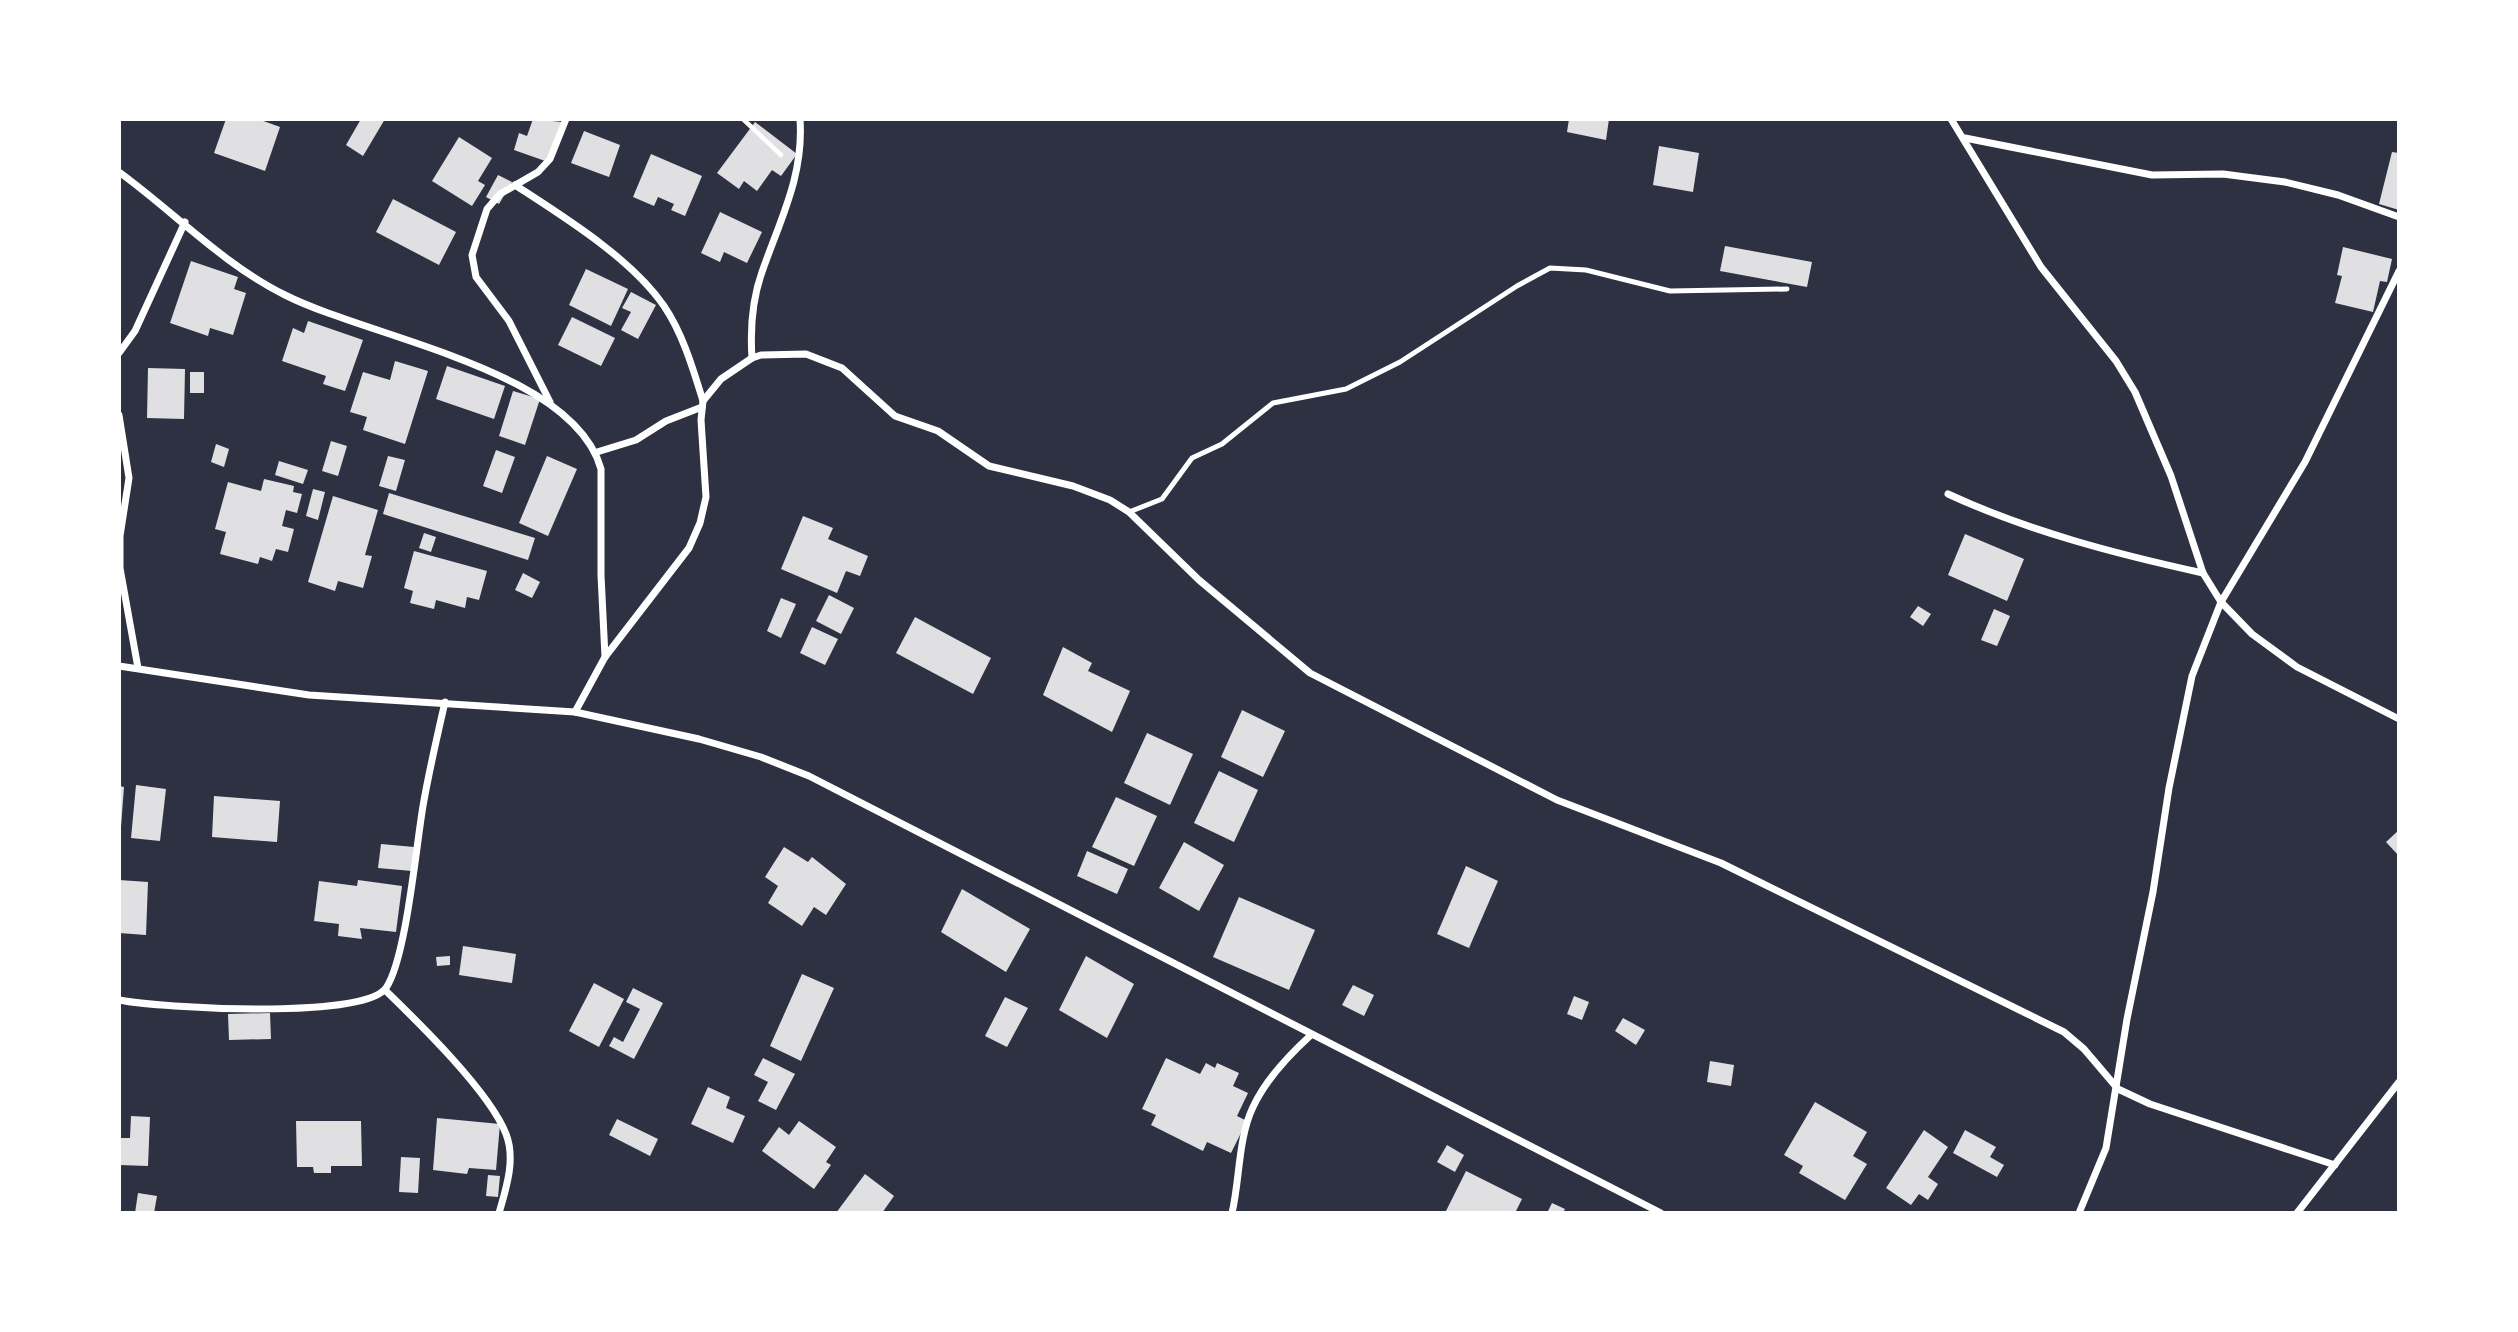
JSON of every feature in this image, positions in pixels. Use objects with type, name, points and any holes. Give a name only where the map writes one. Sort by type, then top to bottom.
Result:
[{"type":"street","points":[[550,402],[509,321],[476,277],[472,267],[472,255],[487,209],[499,194],[538,172],[550,159],[559,143],[566,119]]},
{"type":"street","points":[[752,358],[750,326],[754,302],[762,272],[790,203],[800,119]]},
{"type":"street","points":[[1951,119],[2041,267],[2116,361],[2135,392],[2171,476],[2203,573],[2221,602],[2252,634],[2297,667],[2399,719]]},
{"type":"street","points":[[1965,138],[2152,176],[2222,174],[2285,182],[2338,195],[2399,217]]},
{"type":"street","points":[[119,172],[240,267],[284,294],[328,314],[401,337],[493,374],[550,402],[580,429],[597,452],[601,469],[601,575],[605,657]]},
{"type":"street","points":[[515,185],[636,273],[665,307],[683,343],[702,404],[706,497],[700,523],[689,548],[605,657],[575,712]]},
{"type":"street","points":[[119,354],[135,331],[185,222]]},
{"type":"street","points":[[2079,1213],[2106,1148],[2118,1089],[2123,1041],[2192,676],[2221,602],[2305,462],[2399,271]]},
{"type":"street","points":[[597,452],[636,440],[666,421],[702,404],[721,379],[752,358],[761,355],[806,354],[822,359],[855,377],[895,416],[938,430],[989,466],[1073,486],[1110,500],[1129,512],[1199,580],[1310,673],[1557,800],[1721,863],[2064,1032],[2084,1049],[2118,1089],[2150,1104],[2335,1165]]},
{"type":"street","points":[[119,415],[129,478],[120,536],[120,568],[138,668]]},
{"type":"street","points":[[1948,494],[1999,517],[2149,561],[2203,573]]},
{"type":"street","points":[[119,666],[309,695],[575,712],[699,739],[761,757],[809,776],[1661,1213]]},
{"type":"street","points":[[119,1000],[205,1010],[280,1008],[363,1002],[385,990],[397,963],[423,803],[445,702]]},
{"type":"street","points":[[385,990],[417,1021],[468,1080],[506,1134],[510,1159],[499,1213]]},
{"type":"street","points":[[1232,1213],[1246,1130],[1253,1107],[1288,1056],[1311,1035]]},
{"type":"street","points":[[2297,1213],[2399,1082]]},
{"type":"lane","points":[[1129,512],[1162,499],[1192,458],[1233,436],[1273,403],[1346,388],[1400,362],[1550,268],[1586,270],[1670,291],[1787,289]]},
{"type":"path","points":[[743,119],[784,158],[795,176]]},
{"type":"building","points":[[226,119],[258,119],[280,127],[265,171],[214,153]]},
{"type":"building","points":[[361,119],[385,119],[363,156],[346,145]]},
{"type":"building","points":[[533,119],[562,122],[548,162],[514,150],[519,133],[527,136]]},
{"type":"building","points":[[1569,119],[1609,119],[1606,140],[1567,132]]},
{"type":"building","points":[[755,122],[797,154],[781,176],[772,170],[757,191],[744,181],[739,189],[717,173]]},
{"type":"building","points":[[584,131],[620,145],[609,177],[571,163]]},
{"type":"building","points":[[459,137],[492,158],[478,181],[485,185],[472,206],[432,181]]},
{"type":"building","points":[[1659,146],[1699,153],[1693,192],[1653,185]]},
{"type":"building","points":[[2392,152],[2399,153],[2399,210],[2379,204]]},
{"type":"building","points":[[651,154],[702,176],[685,216],[671,210],[674,204],[658,197],[654,206],[633,197]]},
{"type":"building","points":[[498,175],[512,182],[499,204],[486,197]]},
{"type":"building","points":[[393,199],[456,232],[439,265],[376,232]]},
{"type":"building","points":[[720,212],[762,232],[747,263],[724,252],[720,262],[701,253]]},
{"type":"building","points":[[1725,246],[1812,262],[1807,287],[1720,271]]},
{"type":"building","points":[[2343,247],[2392,259],[2387,282],[2380,281],[2373,312],[2335,303],[2342,276],[2337,275]]},
{"type":"building","points":[[191,261],[238,277],[234,289],[246,293],[233,335],[210,328],[208,336],[170,323]]},
{"type":"building","points":[[586,269],[628,289],[611,326],[569,305]]},
{"type":"building","points":[[631,292],[656,305],[638,339],[621,330],[631,312],[622,308]]},
{"type":"building","points":[[572,317],[615,338],[601,366],[558,345]]},
{"type":"building","points":[[308,321],[363,340],[345,391],[323,384],[326,376],[282,361],[293,328],[304,333]]},
{"type":"building","points":[[395,361],[428,371],[405,444],[363,430],[367,417],[350,412],[363,372],[390,380]]},
{"type":"building","points":[[447,366],[505,386],[494,419],[436,399]]},
{"type":"building","points":[[148,368],[185,369],[184,419],[147,418]]},
{"type":"building","points":[[190,372],[204,372],[204,393],[190,393]]},
{"type":"building","points":[[513,391],[540,399],[525,445],[499,436]]},
{"type":"building","points":[[331,441],[347,446],[338,476],[322,471]]},
{"type":"building","points":[[216,444],[229,449],[224,467],[211,462]]},
{"type":"building","points":[[496,450],[515,457],[502,493],[483,486]]},
{"type":"building","points":[[388,456],[405,460],[396,491],[379,486]]},
{"type":"building","points":[[547,456],[577,469],[548,536],[519,523]]},
{"type":"building","points":[[279,461],[308,470],[303,484],[275,475]]},
{"type":"building","points":[[264,479],[294,486],[293,492],[302,494],[297,513],[286,510],[282,526],[294,529],[288,552],[276,549],[272,561],[260,557],[258,564],[220,554],[226,532],[215,529],[228,482],[261,491]]},
{"type":"building","points":[[313,489],[325,492],[318,520],[306,516]]},
{"type":"building","points":[[389,493],[535,538],[528,560],[383,514]]},
{"type":"building","points":[[333,496],[378,510],[365,555],[372,556],[363,588],[338,581],[335,591],[308,582]]},
{"type":"building","points":[[803,516],[833,528],[828,539],[868,556],[860,576],[846,571],[837,593],[781,569]]},
{"type":"building","points":[[424,533],[436,537],[431,552],[419,548]]},
{"type":"building","points":[[1965,534],[2024,559],[2007,601],[1948,575]]},
{"type":"building","points":[[414,551],[487,571],[479,600],[467,597],[465,608],[436,600],[434,609],[410,603],[413,591],[404,588]]},
{"type":"building","points":[[523,573],[540,582],[532,598],[515,590]]},
{"type":"building","points":[[829,595],[854,608],[841,634],[816,621]]},
{"type":"building","points":[[781,598],[796,604],[781,638],[767,631]]},
{"type":"building","points":[[1918,606],[1931,614],[1923,626],[1910,617]]},
{"type":"building","points":[[1994,609],[2010,616],[1997,646],[1981,640]]},
{"type":"building","points":[[915,617],[991,658],[973,694],[896,653]]},
{"type":"building","points":[[812,627],[838,639],[825,665],[800,653]]},
{"type":"building","points":[[1063,647],[1092,663],[1088,671],[1130,691],[1112,732],[1043,695]]},
{"type":"building","points":[[1242,710],[1285,731],[1263,777],[1221,757]]},
{"type":"building","points":[[1147,733],[1193,754],[1170,805],[1124,783]]},
{"type":"building","points":[[1219,771],[1258,790],[1234,842],[1194,823]]},
{"type":"building","points":[[136,785],[166,789],[160,841],[131,838]]},
{"type":"building","points":[[119,786],[124,787],[121,827],[119,827]]},
{"type":"building","points":[[214,796],[280,801],[277,842],[212,837]]},
{"type":"building","points":[[1116,797],[1157,816],[1134,866],[1092,847]]},
{"type":"building","points":[[2399,830],[2399,856],[2386,842]]},
{"type":"building","points":[[1184,842],[1224,865],[1199,911],[1159,888]]},
{"type":"building","points":[[381,844],[414,847],[412,871],[378,868]]},
{"type":"building","points":[[784,847],[808,862],[812,857],[846,884],[826,915],[814,907],[802,926],[768,903],[778,886],[765,877]]},
{"type":"building","points":[[1087,851],[1128,869],[1117,894],[1077,876]]},
{"type":"building","points":[[1466,866],[1498,881],[1469,948],[1437,934]]},
{"type":"building","points":[[119,880],[148,882],[146,935],[119,933]]},
{"type":"building","points":[[358,880],[402,886],[396,932],[360,928],[362,939],[338,936],[339,924],[314,921],[319,881],[357,886]]},
{"type":"building","points":[[962,889],[1030,929],[1006,972],[941,932]]},
{"type":"building","points":[[1239,897],[1315,930],[1289,990],[1213,957]]},
{"type":"building","points":[[463,946],[516,954],[512,983],[459,975]]},
{"type":"building","points":[[450,956],[450,965],[437,966],[436,957]]},
{"type":"building","points":[[1086,956],[1134,984],[1107,1038],[1059,1010]]},
{"type":"building","points":[[802,974],[834,988],[801,1061],[770,1046]]},
{"type":"building","points":[[594,983],[624,999],[599,1047],[569,1031]]},
{"type":"building","points":[[1353,985],[1374,995],[1364,1016],[1342,1005]]},
{"type":"building","points":[[633,988],[663,1003],[634,1059],[609,1046],[614,1037],[623,1042],[640,1009],[626,1002]]},
{"type":"building","points":[[1574,996],[1589,1002],[1582,1020],[1567,1014]]},
{"type":"building","points":[[1005,997],[1028,1008],[1007,1047],[985,1036]]},
{"type":"building","points":[[270,1013],[271,1039],[229,1040],[228,1014]]},
{"type":"building","points":[[1623,1018],[1645,1030],[1636,1045],[1615,1031]]},
{"type":"building","points":[[763,1058],[795,1074],[776,1110],[758,1101],[768,1082],[754,1075]]},
{"type":"building","points":[[1166,1058],[1200,1074],[1206,1063],[1215,1068],[1217,1063],[1239,1073],[1233,1086],[1248,1093],[1237,1116],[1247,1121],[1231,1153],[1207,1142],[1203,1151],[1151,1125],[1156,1115],[1142,1109]]},
{"type":"building","points":[[1710,1061],[1734,1065],[1731,1086],[1707,1082]]},
{"type":"building","points":[[708,1087],[730,1097],[726,1108],[745,1116],[733,1143],[691,1124]]},
{"type":"building","points":[[1815,1102],[1867,1132],[1853,1156],[1867,1164],[1845,1200],[1799,1173],[1803,1166],[1784,1155]]},
{"type":"building","points":[[131,1116],[150,1117],[148,1166],[119,1165],[119,1138],[130,1138]]},
{"type":"building","points":[[437,1118],[500,1124],[496,1170],[469,1168],[467,1174],[433,1170]]},
{"type":"building","points":[[617,1119],[658,1139],[650,1156],[609,1135]]},
{"type":"building","points":[[296,1121],[361,1121],[362,1166],[331,1166],[331,1173],[314,1173],[313,1167],[297,1167]]},
{"type":"building","points":[[799,1121],[836,1147],[826,1162],[831,1165],[814,1189],[762,1151],[779,1127],[789,1135]]},
{"type":"building","points":[[1924,1130],[1948,1147],[1928,1177],[1938,1184],[1928,1200],[1919,1194],[1911,1205],[1886,1188]]},
{"type":"building","points":[[1965,1130],[1996,1147],[1990,1157],[2004,1165],[1997,1177],[1953,1153]]},
{"type":"building","points":[[1447,1145],[1464,1155],[1455,1172],[1437,1162]]},
{"type":"building","points":[[401,1157],[420,1158],[418,1193],[399,1192]]},
{"type":"building","points":[[1466,1171],[1522,1199],[1515,1213],[1446,1211]]},
{"type":"building","points":[[865,1174],[894,1196],[882,1213],[836,1213]]},
{"type":"building","points":[[488,1175],[500,1176],[498,1197],[486,1196]]},
{"type":"building","points":[[138,1193],[157,1196],[154,1213],[135,1213]]},
{"type":"building","points":[[1552,1203],[1565,1209],[1563,1213],[1547,1213]]}]
